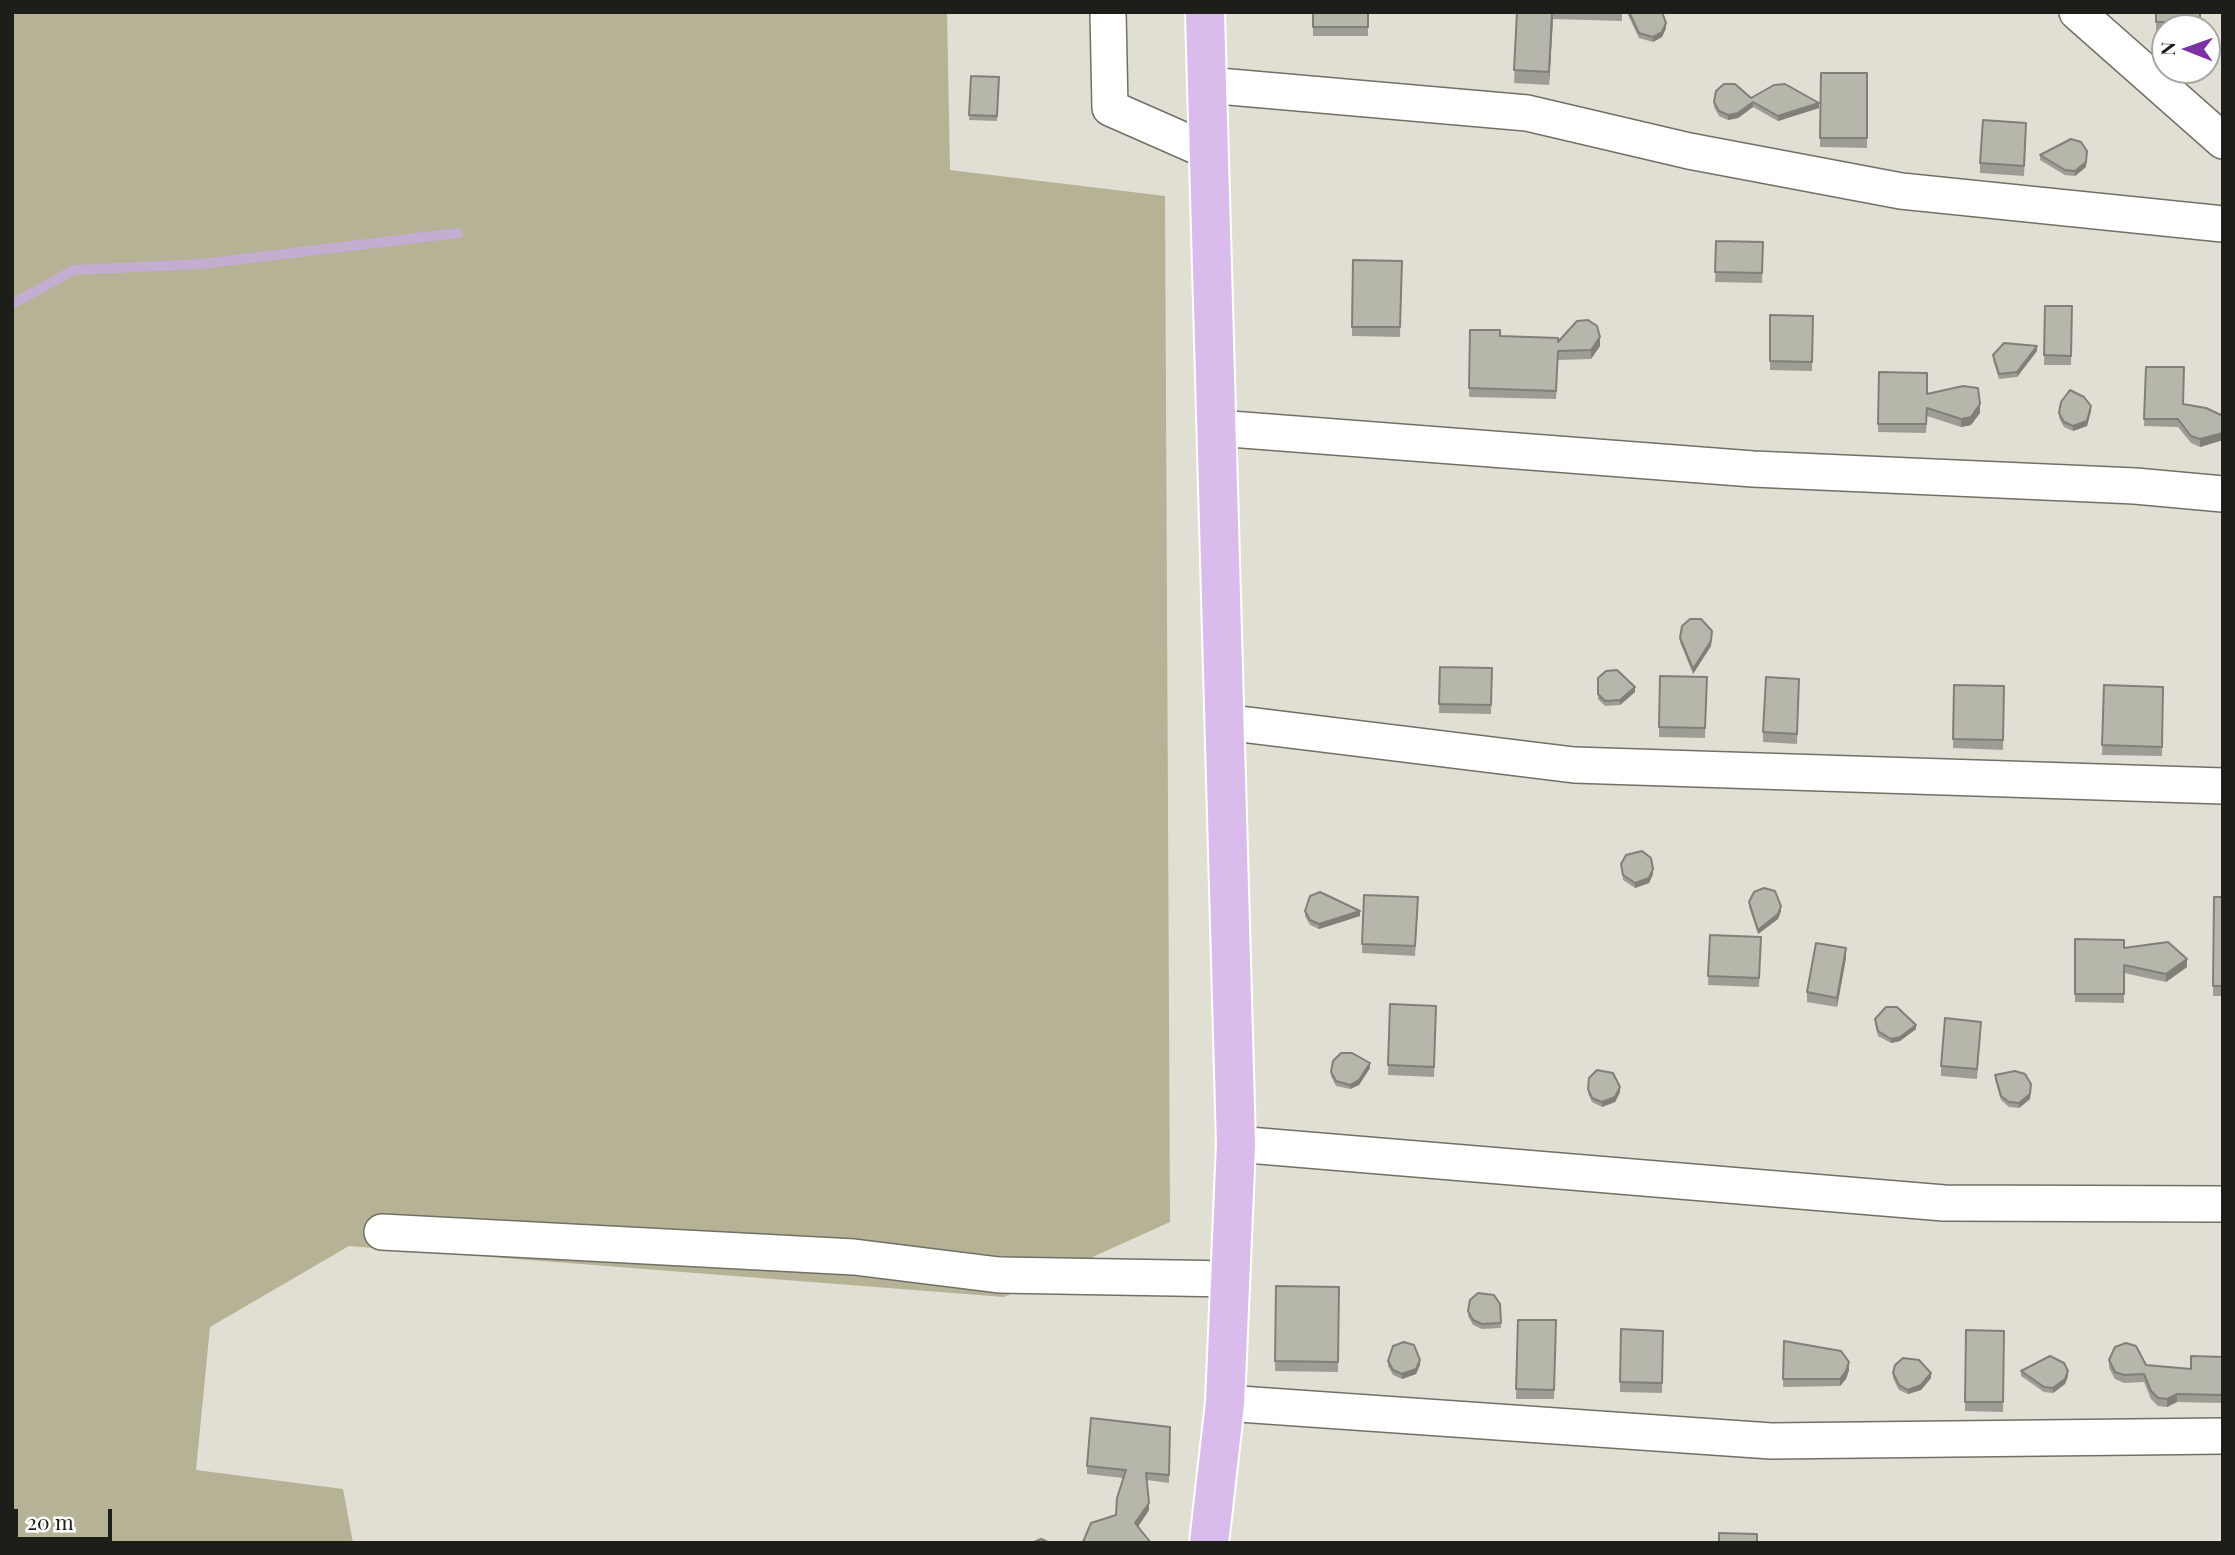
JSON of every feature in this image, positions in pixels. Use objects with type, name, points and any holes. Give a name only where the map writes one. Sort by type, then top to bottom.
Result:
[{"type":"main road","points":[[1205,12],[1236,1144],[1225,1403],[1209,1543]]},
{"type":"street","points":[[1108,12],[1110,108],[1210,152]]},
{"type":"street","points":[[2077,12],[2223,141]]},
{"type":"street","points":[[1208,85],[1527,113],[1689,151],[1901,191],[2223,224]]},
{"type":"street","points":[[1217,428],[1753,469],[2135,486],[2223,494]]},
{"type":"street","points":[[1224,722],[1574,765],[2223,786]]},
{"type":"street","points":[[1236,1144],[1944,1203],[2223,1204]]},
{"type":"street","points":[[382,1233],[854,1257],[999,1275],[1232,1279]]},
{"type":"street","points":[[1225,1403],[1771,1441],[2223,1436]]},
{"type":"shaded area","points":[[12,12],[947,12],[950,170],[1165,196],[1170,1222],[1004,1297],[349,1246],[210,1327],[196,1470],[343,1489],[353,1543],[12,1543]]},
{"type":"building","points":[[1313,12],[1368,12],[1368,27],[1313,27]]},
{"type":"building","points":[[1517,12],[1552,12],[1549,72],[1514,70]]},
{"type":"building","points":[[1629,12],[1662,12],[1666,23],[1662,32],[1653,37],[1639,33]]},
{"type":"building","points":[[2156,12],[2200,12],[2200,14]]},
{"type":"building","points":[[1821,73],[1867,73],[1867,138],[1820,138]]},
{"type":"building","points":[[971,76],[999,77],[997,116],[969,115]]},
{"type":"building","points":[[1724,84],[1735,84],[1751,98],[1774,85],[1785,84],[1819,103],[1778,116],[1753,102],[1738,113],[1728,115],[1719,111],[1714,102],[1716,91]]},
{"type":"building","points":[[1983,120],[2026,123],[2024,166],[1980,163]]},
{"type":"building","points":[[2071,139],[2081,142],[2087,151],[2086,162],[2075,171],[2065,170],[2040,155]]},
{"type":"building","points":[[1716,241],[1763,242],[1762,273],[1715,272]]},
{"type":"building","points":[[1353,260],[1402,261],[1400,327],[1352,327]]},
{"type":"building","points":[[2045,306],[2072,306],[2071,356],[2044,355]]},
{"type":"building","points":[[1770,315],[1813,316],[1812,362],[1770,361]]},
{"type":"building","points":[[1588,320],[1597,326],[1600,337],[1591,350],[1558,351],[1556,391],[1469,388],[1470,330],[1500,330],[1500,336],[1558,338],[1558,342],[1577,321]]},
{"type":"building","points":[[2004,343],[2037,346],[2017,372],[1999,374],[1993,355]]},
{"type":"building","points":[[2146,367],[2184,367],[2183,404],[2223,414],[2223,433],[2200,439],[2191,436],[2178,419],[2144,419]]},
{"type":"building","points":[[1879,372],[1927,373],[1927,394],[1963,386],[1978,388],[1980,404],[1971,417],[1961,419],[1927,408],[1926,424],[1878,424]]},
{"type":"building","points":[[2070,390],[2084,397],[2091,406],[2087,421],[2073,426],[2064,422],[2059,413],[2061,402]]},
{"type":"building","points":[[1690,619],[1701,619],[1712,631],[1711,641],[1693,669],[1680,638],[1682,626]]},
{"type":"building","points":[[1440,667],[1492,668],[1491,705],[1439,704]]},
{"type":"building","points":[[1617,670],[1635,687],[1620,700],[1605,701],[1598,694],[1598,678],[1606,671]]},
{"type":"building","points":[[1660,676],[1707,677],[1705,728],[1659,727]]},
{"type":"building","points":[[1766,677],[1799,679],[1797,734],[1763,732]]},
{"type":"building","points":[[1954,685],[2004,686],[2003,740],[1953,739]]},
{"type":"building","points":[[2104,685],[2163,687],[2162,747],[2102,745]]},
{"type":"building","points":[[1642,851],[1651,858],[1653,869],[1649,878],[1635,883],[1623,875],[1621,864],[1626,855]]},
{"type":"building","points":[[1764,888],[1775,891],[1781,906],[1778,914],[1758,930],[1749,902],[1754,892]]},
{"type":"building","points":[[1320,892],[1360,911],[1319,924],[1310,920],[1305,911],[1310,896]]},
{"type":"building","points":[[1364,895],[1418,897],[1415,946],[1362,944]]},
{"type":"building","points":[[2214,897],[2223,897],[2223,986],[2213,986]]},
{"type":"building","points":[[1710,935],[1761,937],[1759,978],[1708,976]]},
{"type":"building","points":[[2075,939],[2124,940],[2124,948],[2168,942],[2187,959],[2166,974],[2124,965],[2124,994],[2075,994]]},
{"type":"building","points":[[1816,943],[1846,948],[1837,998],[1807,992]]},
{"type":"building","points":[[1390,1004],[1436,1006],[1434,1067],[1388,1065]]},
{"type":"building","points":[[1886,1007],[1897,1007],[1916,1025],[1900,1037],[1891,1039],[1878,1031],[1875,1019]]},
{"type":"building","points":[[1945,1018],[1981,1022],[1977,1069],[1941,1066]]},
{"type":"building","points":[[1341,1053],[1352,1053],[1370,1063],[1359,1080],[1350,1085],[1336,1081],[1331,1072],[1333,1061]]},
{"type":"building","points":[[1597,1070],[1613,1073],[1620,1087],[1615,1097],[1602,1102],[1592,1098],[1588,1089],[1589,1078]]},
{"type":"building","points":[[2015,1071],[2025,1074],[2031,1084],[2030,1094],[2019,1103],[2009,1102],[2001,1096],[1995,1075]]},
{"type":"building","points":[[1276,1286],[1339,1287],[1338,1362],[1275,1361]]},
{"type":"building","points":[[1478,1293],[1494,1295],[1500,1304],[1501,1323],[1482,1324],[1473,1320],[1468,1311],[1470,1300]]},
{"type":"building","points":[[1518,1320],[1556,1320],[1554,1390],[1516,1389]]},
{"type":"building","points":[[1621,1329],[1663,1331],[1662,1383],[1620,1382]]},
{"type":"building","points":[[1966,1330],[2004,1331],[2003,1402],[1965,1402]]},
{"type":"building","points":[[1784,1341],[1841,1351],[1849,1362],[1846,1371],[1840,1379],[1783,1379]]},
{"type":"building","points":[[1404,1342],[1414,1345],[1420,1360],[1416,1369],[1402,1374],[1393,1370],[1388,1361],[1393,1346]]},
{"type":"building","points":[[2126,1343],[2136,1346],[2146,1365],[2191,1369],[2191,1356],[2223,1357],[2223,1395],[2177,1394],[2167,1399],[2158,1398],[2151,1391],[2144,1374],[2124,1375],[2115,1372],[2109,1360],[2115,1347]]},
{"type":"building","points":[[2050,1356],[2064,1363],[2068,1371],[2065,1379],[2053,1388],[2044,1387],[2021,1371]]},
{"type":"building","points":[[1903,1358],[1919,1360],[1931,1373],[1921,1385],[1908,1390],[1899,1385],[1893,1373],[1895,1365]]},
{"type":"building","points":[[1091,1418],[1170,1427],[1169,1475],[1146,1473],[1149,1503],[1135,1523],[1151,1543],[1083,1542],[1091,1523],[1116,1515],[1117,1498],[1126,1470],[1087,1466]]},
{"type":"building","points":[[1719,1533],[1757,1534],[1757,1543],[1719,1543]]},
{"type":"building","points":[[1041,1539],[1050,1543],[1032,1543]]},
{"type":"waterway","points":[[12,304],[74,270],[201,264],[458,233]]}]
